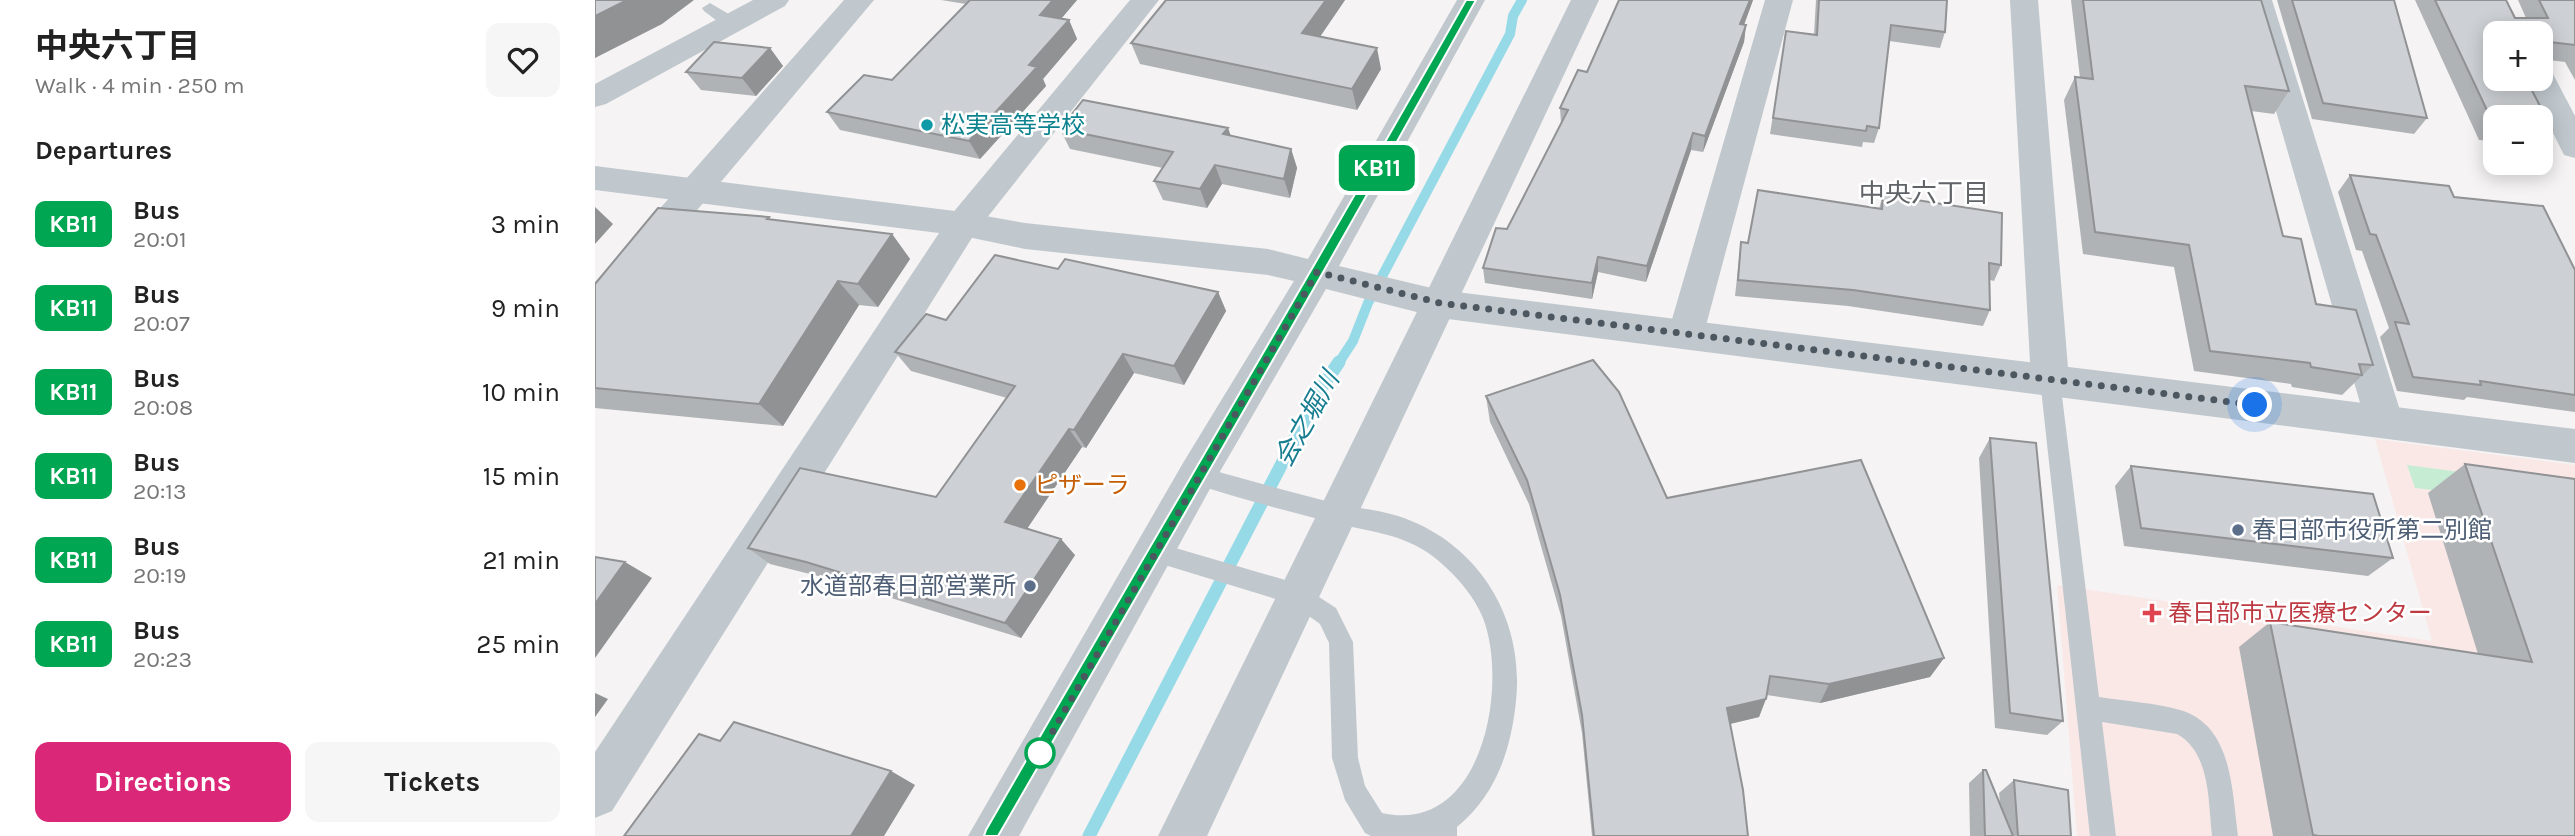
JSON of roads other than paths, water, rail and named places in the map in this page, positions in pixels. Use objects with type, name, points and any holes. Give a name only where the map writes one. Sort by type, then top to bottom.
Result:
[{"type":"street","points":[[595,97],[720,16],[775,0]]},
{"type":"street","points":[[595,306],[860,0]]},
{"type":"street","points":[[595,794],[963,224],[1145,0]]},
{"type":"street","points":[[992,836],[1174,558],[1333,276],[1471,0]]},
{"type":"street","points":[[1182,836],[1281,589],[1338,514],[1426,300],[1584,0]]},
{"type":"street","points":[[1686,333],[1779,0]]},
{"type":"street","points":[[2024,0],[2050,380]]},
{"type":"street","points":[[2257,0],[2384,420]]},
{"type":"street","points":[[2546,91],[2575,147]]},
{"type":"street","points":[[595,178],[963,224],[1024,236],[1268,262],[1426,300],[2575,446]]},
{"type":"lane","points":[[2050,380],[2103,836]]},
{"type":"lane","points":[[1174,558],[1281,589],[1328,616],[1341,642],[1345,758],[1354,791],[1374,824],[1387,832],[1444,828],[1474,794],[1490,758],[1502,717],[1506,683],[1502,646],[1494,615],[1480,586],[1467,568],[1420,537],[1396,526],[1338,514],[1216,480]]},
{"type":"lane","points":[[2089,708],[2180,722],[2194,727],[2203,736],[2213,761],[2225,836]]},
{"type":"waterway","name":"会之堀川","points":[[1338,364],[1353,341],[1368,303],[1510,34],[1513,16],[1522,0]]},
{"type":"waterway","name":"会之堀川","points":[[1089,836],[1320,390],[1339,362]]},
{"type":"place","name":"松実高等学校","points":[[927,125]]},
{"type":"place","name":"ピザーラ","points":[[1020,485]]},
{"type":"place","name":"春日部市役所第二別館","points":[[2238,530]]},
{"type":"place","name":"水道部春日部営業所","points":[[1030,586]]},
{"type":"place","name":"春日部市立医療センター","points":[[2152,613]]},
{"type":"district","name":"中央六丁目","points":[[1924,193]]}]
